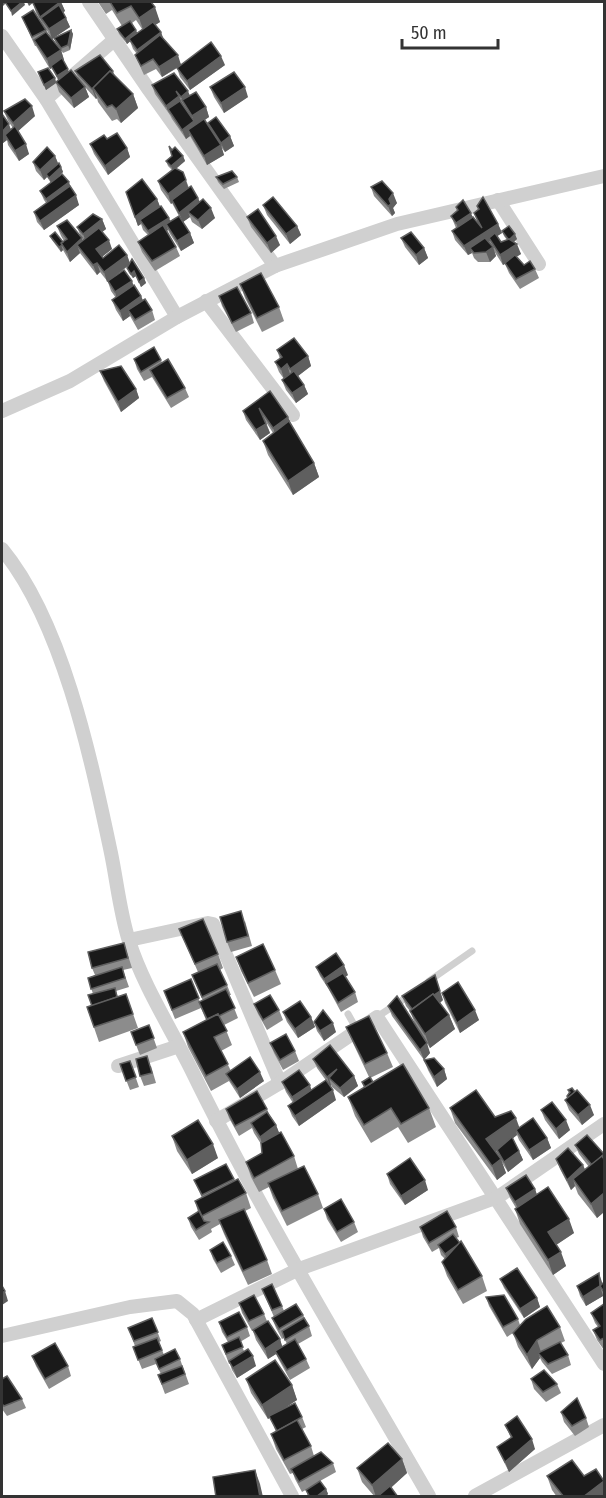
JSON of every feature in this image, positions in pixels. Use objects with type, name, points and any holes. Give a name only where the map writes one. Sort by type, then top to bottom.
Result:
[{"type":"street","points":[[89,2],[114,40],[153,87],[275,266]]},
{"type":"street","points":[[2,36],[46,99],[177,317]]},
{"type":"street","points":[[46,99],[114,40]]},
{"type":"street","points":[[2,411],[70,381],[177,317],[275,266],[397,224],[604,176]]},
{"type":"street","points":[[498,200],[539,264]]},
{"type":"street","points":[[206,301],[293,415]]},
{"type":"street","points":[[2,549],[26,582],[50,631],[77,718],[103,816],[129,940],[216,1120],[429,1497]]},
{"type":"street","points":[[129,940],[208,923],[213,924],[280,1083]]},
{"type":"street","points":[[216,1120],[280,1083],[377,1017],[498,1197],[604,1364]]},
{"type":"street","points":[[118,1066],[179,1046]]},
{"type":"street","points":[[196,1320],[299,1269],[498,1197],[604,1124]]},
{"type":"street","points":[[2,1336],[130,1307],[177,1301],[183,1304],[196,1320],[292,1497]]},
{"type":"street","points":[[475,1497],[604,1425]]},
{"type":"lane","points":[[425,984],[472,951]]},
{"type":"lane","points":[[377,1017],[415,991]]},
{"type":"lane","points":[[348,1014],[357,1031]]},
{"type":"building","points":[[5,2],[22,2],[11,11]]},
{"type":"building","points":[[60,2],[40,17],[33,3]]},
{"type":"building","points":[[110,2],[151,2],[155,7],[139,18],[131,6],[117,13]]},
{"type":"building","points":[[59,5],[66,18],[49,29],[41,18]]},
{"type":"building","points":[[33,10],[46,30],[32,37],[22,17]]},
{"type":"building","points":[[130,21],[136,30],[125,39],[117,29]]},
{"type":"building","points":[[153,22],[161,32],[137,50],[129,39]]},
{"type":"building","points":[[71,30],[68,45],[61,48],[54,38]]},
{"type":"building","points":[[46,32],[61,50],[47,59],[34,40]]},
{"type":"building","points":[[160,35],[178,55],[159,67],[153,59],[141,66],[135,55]]},
{"type":"building","points":[[211,42],[221,56],[187,81],[177,68]]},
{"type":"building","points":[[100,55],[113,71],[112,73],[110,71],[92,89],[75,71]]},
{"type":"building","points":[[62,58],[68,69],[57,76],[51,66]]},
{"type":"building","points":[[48,68],[55,78],[44,85],[38,72]]},
{"type":"building","points":[[71,70],[85,87],[71,98],[56,82]]},
{"type":"building","points":[[110,71],[133,94],[116,109],[112,105],[107,107],[93,88]]},
{"type":"building","points":[[234,72],[245,87],[221,103],[210,87]]},
{"type":"building","points":[[174,73],[188,91],[181,97],[176,91],[179,96],[166,106],[152,85]]},
{"type":"building","points":[[196,92],[206,107],[192,116],[182,100]]},
{"type":"building","points":[[25,99],[32,106],[13,123],[4,111]]},
{"type":"building","points":[[180,101],[194,121],[182,130],[168,109]]},
{"type":"building","points":[[2,114],[9,124],[2,132]]},
{"type":"building","points":[[216,117],[230,136],[221,143],[208,123]]},
{"type":"building","points":[[204,119],[221,145],[204,156],[188,130]]},
{"type":"building","points":[[15,126],[26,144],[15,151],[5,135]]},
{"type":"building","points":[[117,133],[127,148],[105,166],[90,144],[104,135],[107,139]]},
{"type":"building","points":[[169,146],[172,150],[175,147],[183,156],[171,166],[166,161],[172,156]]},
{"type":"building","points":[[47,147],[55,156],[40,170],[33,162]]},
{"type":"building","points":[[59,163],[61,167],[49,178],[46,174]]},
{"type":"building","points":[[175,168],[183,172],[186,180],[168,194],[158,181]]},
{"type":"building","points":[[232,171],[237,177],[223,184],[216,177]]},
{"type":"building","points":[[62,174],[69,182],[46,199],[40,191]]},
{"type":"building","points":[[142,179],[157,199],[135,217],[126,192]]},
{"type":"building","points":[[382,181],[393,193],[389,199],[391,204],[388,206],[371,187]]},
{"type":"building","points":[[70,186],[76,195],[40,221],[34,212]]},
{"type":"building","points":[[191,186],[198,198],[179,213],[172,200]]},
{"type":"building","points":[[273,197],[297,226],[286,234],[263,205]]},
{"type":"building","points":[[483,197],[498,224],[464,246],[452,231],[473,217],[482,228],[474,213],[479,209],[477,206]]},
{"type":"building","points":[[203,199],[211,208],[198,220],[188,212]]},
{"type":"building","points":[[463,200],[471,213],[456,223],[451,216],[458,210],[456,207]]},
{"type":"building","points":[[161,206],[169,218],[148,231],[140,220]]},
{"type":"building","points":[[258,209],[276,236],[267,243],[247,217]]},
{"type":"building","points":[[93,214],[102,219],[83,234],[77,227]]},
{"type":"building","points":[[179,216],[190,233],[177,241],[166,224]]},
{"type":"building","points":[[67,220],[82,238],[67,252],[61,243],[67,239],[57,226]]},
{"type":"building","points":[[163,225],[176,247],[152,261],[138,242]]},
{"type":"building","points":[[509,226],[515,234],[508,239],[502,231]]},
{"type":"building","points":[[99,228],[109,240],[96,249],[103,258],[119,245],[127,255],[104,272],[97,263],[93,265],[77,245]]},
{"type":"building","points":[[55,232],[63,242],[59,247],[50,236]]},
{"type":"building","points":[[411,232],[424,248],[416,255],[401,238]]},
{"type":"building","points":[[495,233],[501,242],[509,239],[517,244],[500,255],[489,238]]},
{"type":"building","points":[[485,238],[493,247],[486,252],[474,253],[470,248]]},
{"type":"building","points":[[515,255],[524,265],[530,261],[535,269],[516,279],[505,263]]},
{"type":"building","points":[[132,259],[144,278],[139,282],[134,271],[131,274],[127,268]]},
{"type":"building","points":[[124,270],[132,281],[115,292],[108,281]]},
{"type":"building","points":[[261,273],[279,307],[257,318],[240,284]]},
{"type":"building","points":[[134,285],[141,296],[120,311],[112,300]]},
{"type":"building","points":[[237,287],[251,313],[232,323],[219,296]]},
{"type":"building","points":[[145,299],[152,310],[135,320],[128,310]]},
{"type":"building","points":[[294,338],[308,356],[290,369],[287,364],[281,369],[275,362],[282,357],[277,350]]},
{"type":"building","points":[[154,347],[161,360],[141,372],[134,359]]},
{"type":"building","points":[[168,359],[185,388],[167,398],[150,370]]},
{"type":"building","points":[[121,366],[136,389],[118,402],[100,371]]},
{"type":"building","points":[[294,371],[304,385],[292,393],[282,380]]},
{"type":"building","points":[[270,391],[288,417],[273,428],[259,408],[266,424],[256,430],[243,411]]},
{"type":"building","points":[[289,421],[314,463],[288,481],[263,441]]},
{"type":"building","points":[[241,911],[248,936],[227,942],[220,917]]},
{"type":"building","points":[[203,919],[218,954],[195,964],[179,929]]},
{"type":"building","points":[[124,943],[128,958],[92,968],[88,952]]},
{"type":"building","points":[[263,944],[275,970],[248,983],[236,957]]},
{"type":"building","points":[[336,953],[344,965],[324,979],[316,967]]},
{"type":"building","points":[[217,964],[227,985],[202,997],[192,975]]},
{"type":"building","points":[[122,967],[125,978],[91,989],[88,978]]},
{"type":"building","points":[[343,973],[355,992],[338,1003],[326,983]]},
{"type":"building","points":[[435,975],[440,991],[412,1009],[402,996]]},
{"type":"building","points":[[191,979],[199,998],[172,1010],[164,991]]},
{"type":"building","points":[[458,982],[475,1010],[457,1023],[442,993]]},
{"type":"building","points":[[115,988],[117,997],[92,1006],[88,995]]},
{"type":"building","points":[[226,989],[235,1008],[207,1019],[199,1002]]},
{"type":"building","points":[[126,994],[133,1014],[94,1027],[87,1007]]},
{"type":"building","points":[[433,994],[449,1015],[425,1034],[410,1011]]},
{"type":"building","points":[[270,995],[279,1010],[263,1020],[254,1004]]},
{"type":"building","points":[[397,996],[427,1043],[420,1050],[388,1006]]},
{"type":"building","points":[[300,1001],[311,1017],[295,1029],[283,1012]]},
{"type":"building","points":[[323,1010],[333,1023],[320,1031],[314,1022]]},
{"type":"building","points":[[218,1014],[227,1031],[214,1037],[228,1064],[206,1076],[183,1032]]},
{"type":"building","points":[[369,1016],[387,1053],[365,1064],[346,1027]]},
{"type":"building","points":[[149,1025],[154,1038],[136,1045],[131,1032]]},
{"type":"building","points":[[286,1034],[295,1051],[280,1060],[270,1043]]},
{"type":"building","points":[[330,1045],[354,1076],[340,1088],[329,1078],[337,1069],[327,1077],[313,1059]]},
{"type":"building","points":[[147,1056],[152,1073],[140,1076],[136,1059]]},
{"type":"building","points":[[250,1057],[260,1072],[237,1089],[226,1074]]},
{"type":"building","points":[[434,1058],[444,1069],[434,1077],[424,1060]]},
{"type":"building","points":[[130,1061],[136,1077],[126,1081],[120,1064]]},
{"type":"building","points":[[403,1064],[429,1108],[401,1124],[391,1108],[364,1125],[348,1097]]},
{"type":"building","points":[[299,1070],[310,1085],[292,1097],[282,1082]]},
{"type":"building","points":[[370,1077],[373,1082],[365,1087],[362,1082]]},
{"type":"building","points":[[326,1080],[333,1090],[295,1116],[288,1106]]},
{"type":"building","points":[[572,1088],[575,1092],[568,1098],[570,1092],[568,1090]]},
{"type":"building","points":[[476,1090],[495,1117],[511,1111],[516,1118],[486,1139],[501,1159],[492,1166],[450,1108]]},
{"type":"building","points":[[577,1090],[590,1105],[578,1115],[565,1100]]},
{"type":"building","points":[[257,1091],[267,1109],[235,1126],[226,1109]]},
{"type":"building","points":[[552,1102],[566,1120],[556,1129],[541,1110]]},
{"type":"building","points":[[267,1112],[276,1125],[260,1137],[251,1123]]},
{"type":"building","points":[[533,1118],[547,1138],[529,1150],[516,1130]]},
{"type":"building","points":[[198,1120],[213,1144],[187,1160],[172,1136]]},
{"type":"building","points":[[281,1132],[294,1156],[254,1178],[246,1162],[262,1153],[261,1143]]},
{"type":"building","points":[[587,1135],[604,1154],[592,1165],[575,1145]]},
{"type":"building","points":[[512,1137],[519,1151],[504,1162],[497,1150]]},
{"type":"building","points":[[568,1148],[583,1165],[567,1180],[556,1159]]},
{"type":"building","points":[[602,1156],[604,1159],[604,1193],[591,1204],[573,1179]]},
{"type":"building","points":[[410,1158],[425,1180],[401,1196],[387,1174]]},
{"type":"building","points":[[226,1164],[234,1179],[202,1195],[194,1180]]},
{"type":"building","points":[[304,1166],[318,1194],[282,1211],[268,1183]]},
{"type":"building","points":[[526,1175],[535,1189],[515,1202],[506,1188]]},
{"type":"building","points":[[238,1179],[246,1193],[202,1216],[195,1201]]},
{"type":"building","points":[[548,1187],[569,1219],[548,1232],[561,1252],[548,1260],[515,1209]]},
{"type":"building","points":[[341,1199],[354,1222],[337,1232],[324,1209]]},
{"type":"building","points":[[244,1209],[267,1260],[243,1271],[219,1220]]},
{"type":"building","points":[[199,1211],[204,1221],[209,1222],[196,1230],[188,1218]]},
{"type":"building","points":[[447,1211],[456,1227],[429,1243],[420,1227]]},
{"type":"building","points":[[453,1234],[460,1243],[445,1254],[438,1245]]},
{"type":"building","points":[[461,1241],[482,1276],[458,1290],[442,1262]]},
{"type":"building","points":[[223,1242],[231,1256],[217,1263],[210,1250]]},
{"type":"building","points":[[517,1268],[537,1298],[520,1309],[500,1279]]},
{"type":"building","points":[[599,1273],[600,1286],[583,1297],[577,1286]]},
{"type":"building","points":[[272,1284],[282,1306],[272,1310],[262,1289]]},
{"type":"building","points":[[254,1295],[264,1314],[249,1321],[239,1303]]},
{"type":"building","points":[[504,1295],[518,1319],[503,1327],[486,1297]]},
{"type":"building","points":[[296,1304],[303,1315],[279,1329],[272,1318]]},
{"type":"building","points":[[604,1304],[604,1338],[600,1340],[593,1330],[600,1326],[591,1313]]},
{"type":"building","points":[[547,1306],[560,1327],[537,1340],[527,1355],[513,1333],[526,1319]]},
{"type":"building","points":[[239,1312],[247,1327],[227,1337],[219,1322]]},
{"type":"building","points":[[152,1318],[158,1332],[134,1341],[128,1328]]},
{"type":"building","points":[[304,1318],[309,1326],[285,1340],[282,1331]]},
{"type":"building","points":[[268,1321],[280,1339],[265,1349],[253,1330]]},
{"type":"building","points":[[239,1337],[243,1347],[226,1354],[222,1345]]},
{"type":"building","points":[[157,1338],[162,1350],[138,1360],[133,1347]]},
{"type":"building","points":[[295,1339],[306,1359],[287,1370],[275,1351]]},
{"type":"building","points":[[560,1342],[568,1355],[548,1364],[538,1353]]},
{"type":"building","points":[[55,1343],[68,1366],[45,1379],[32,1356]]},
{"type":"building","points":[[175,1349],[180,1359],[159,1369],[155,1359]]},
{"type":"building","points":[[248,1349],[253,1356],[233,1368],[229,1361]]},
{"type":"building","points":[[275,1360],[292,1385],[262,1405],[246,1379]]},
{"type":"building","points":[[182,1366],[185,1374],[162,1384],[158,1375]]},
{"type":"building","points":[[544,1370],[557,1384],[543,1392],[531,1379]]},
{"type":"building","points":[[7,1376],[22,1399],[4,1406],[2,1404],[2,1379]]},
{"type":"building","points":[[577,1398],[586,1418],[572,1426],[561,1412]]},
{"type":"building","points":[[295,1403],[302,1417],[277,1431],[269,1416]]},
{"type":"building","points":[[517,1416],[532,1439],[505,1462],[497,1447],[512,1437],[505,1425]]},
{"type":"building","points":[[297,1420],[311,1446],[284,1460],[271,1434]]},
{"type":"building","points":[[388,1443],[402,1459],[372,1485],[357,1468]]},
{"type":"building","points":[[321,1452],[333,1463],[299,1482],[291,1469]]},
{"type":"building","points":[[572,1460],[584,1476],[596,1469],[604,1481],[583,1497],[564,1497],[547,1476]]},
{"type":"building","points":[[255,1470],[260,1497],[216,1497],[213,1477]]},
{"type":"building","points":[[320,1481],[326,1489],[316,1497],[310,1497],[306,1490]]},
{"type":"building","points":[[390,1486],[398,1497],[377,1497]]}]
